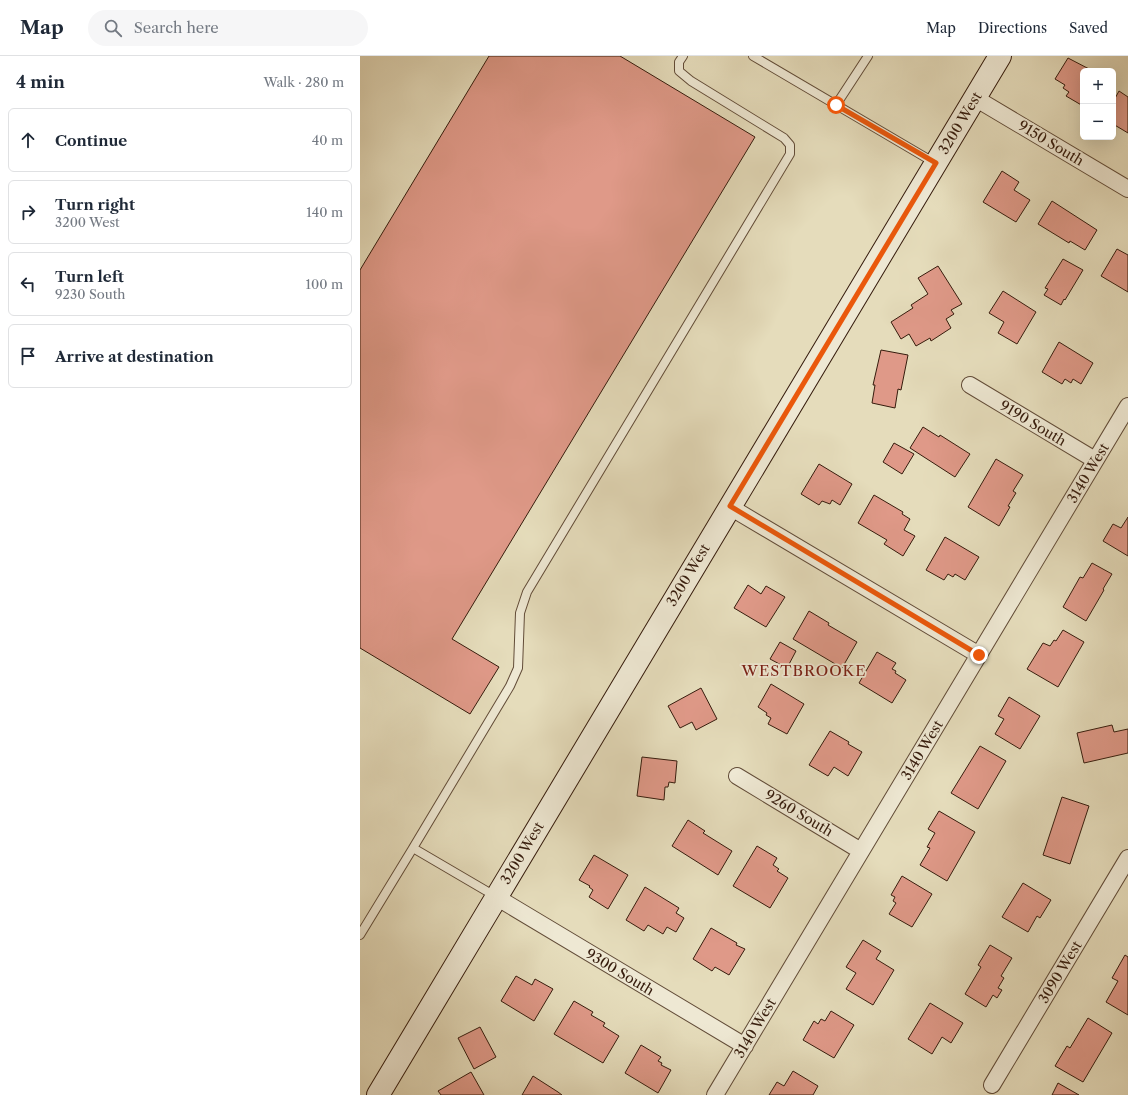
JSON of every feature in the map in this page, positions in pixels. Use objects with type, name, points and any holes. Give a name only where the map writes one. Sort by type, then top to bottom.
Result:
[{"type":"street","name":"3200 West","points":[[378,1095],[1000,56]]},
{"type":"street","name":"9150 South","points":[[975,98],[1128,189]]},
{"type":"street","name":"9190 South","points":[[970,385],[1095,460]]},
{"type":"street","name":"3140 West","points":[[715,1095],[1128,406]]},
{"type":"street","points":[[730,506],[979,655]]},
{"type":"street","name":"9260 South","points":[[737,776],[861,851]]},
{"type":"street","name":"3090 West","points":[[992,1086],[1128,858]]},
{"type":"street","name":"9300 South","points":[[496,897],[744,1046]]},
{"type":"lane","points":[[360,935],[510,686],[518,668],[520,613],[527,592],[790,154],[790,145],[784,138],[691,81],[679,71],[679,62],[683,56]]},
{"type":"lane","points":[[753,56],[936,163]]},
{"type":"lane","points":[[836,105],[868,56]]},
{"type":"lane","points":[[413,848],[496,897]]},
{"type":"building","points":[[489,56],[620,56],[755,137],[452,639],[499,667],[470,714],[360,648],[360,270]]},
{"type":"building","points":[[1068,58],[1087,68],[1080,68],[1080,104],[1066,96],[1069,92],[1063,88],[1065,85],[1055,79]]},
{"type":"building","points":[[1119,91],[1128,97],[1128,133],[1116,126],[1116,96]]},
{"type":"building","points":[[1002,171],[1019,182],[1014,190],[1030,200],[1016,222],[983,202]]},
{"type":"building","points":[[1052,201],[1097,230],[1085,250],[1070,241],[1069,243],[1038,224]]},
{"type":"building","points":[[1117,249],[1128,255],[1128,292],[1101,276]]},
{"type":"building","points":[[1063,259],[1083,270],[1061,305],[1044,295],[1048,289],[1045,288]]},
{"type":"building","points":[[938,266],[962,304],[951,310],[954,314],[946,319],[951,328],[931,341],[930,338],[916,346],[909,334],[901,339],[891,322],[913,308],[911,305],[928,294],[918,278]]},
{"type":"building","points":[[1003,291],[1036,312],[1017,344],[998,333],[1004,322],[989,313]]},
{"type":"building","points":[[1059,342],[1093,363],[1081,384],[1073,379],[1071,383],[1065,379],[1062,384],[1042,372]]},
{"type":"building","points":[[881,350],[908,355],[901,390],[898,389],[895,408],[872,403],[875,385],[873,385]]},
{"type":"building","points":[[923,427],[939,437],[940,435],[970,454],[955,477],[910,448]]},
{"type":"building","points":[[894,443],[914,454],[902,474],[883,462]]},
{"type":"building","points":[[996,459],[1023,475],[1013,491],[1016,493],[999,526],[968,507]]},
{"type":"building","points":[[819,464],[852,484],[840,505],[832,500],[830,504],[822,501],[819,505],[801,494]]},
{"type":"building","points":[[874,495],[903,512],[902,514],[910,519],[904,530],[915,536],[903,556],[884,544],[887,540],[858,523]]},
{"type":"building","points":[[1128,517],[1128,556],[1103,541],[1113,524],[1121,528]]},
{"type":"building","points":[[945,537],[979,557],[965,580],[955,574],[953,577],[948,574],[944,580],[926,570]]},
{"type":"building","points":[[1092,563],[1112,574],[1086,621],[1063,607],[1080,577],[1083,578]]},
{"type":"building","points":[[748,585],[761,594],[766,586],[785,597],[766,627],[734,608]]},
{"type":"building","points":[[809,611],[829,623],[828,625],[857,642],[842,668],[793,639]]},
{"type":"building","points":[[1063,630],[1084,642],[1058,687],[1027,669],[1043,643],[1050,646],[1054,640],[1056,641]]},
{"type":"building","points":[[780,642],[796,651],[787,668],[770,659]]},
{"type":"building","points":[[877,652],[896,663],[892,669],[896,671],[895,673],[906,680],[892,703],[859,683]]},
{"type":"building","points":[[771,684],[804,704],[787,734],[768,724],[771,718],[766,715],[767,713],[758,707]]},
{"type":"building","points":[[701,688],[717,719],[696,730],[692,722],[680,728],[668,706]]},
{"type":"building","points":[[1009,697],[1040,716],[1020,749],[995,734],[1004,719],[998,716]]},
{"type":"building","points":[[1112,725],[1114,732],[1128,729],[1128,753],[1084,763],[1077,733]]},
{"type":"building","points":[[830,731],[849,742],[848,744],[862,752],[848,776],[834,767],[828,776],[809,765]]},
{"type":"building","points":[[980,746],[1006,761],[978,809],[951,793]]},
{"type":"building","points":[[642,757],[677,761],[675,783],[669,782],[668,787],[665,787],[664,800],[637,796]]},
{"type":"building","points":[[1062,797],[1089,806],[1070,864],[1043,855]]},
{"type":"building","points":[[939,811],[975,832],[947,881],[920,865],[930,848],[927,847],[935,833],[928,829]]},
{"type":"building","points":[[688,820],[705,831],[703,833],[732,851],[718,875],[672,846]]},
{"type":"building","points":[[757,846],[777,858],[773,865],[779,869],[777,871],[788,878],[770,908],[733,886]]},
{"type":"building","points":[[594,855],[628,875],[608,909],[589,897],[593,890],[589,887],[590,886],[579,880]]},
{"type":"building","points":[[902,876],[932,894],[912,927],[889,914],[896,903],[893,901],[895,897],[891,895]]},
{"type":"building","points":[[1023,883],[1051,900],[1040,918],[1037,916],[1028,932],[1002,917]]},
{"type":"building","points":[[645,887],[679,908],[676,913],[684,918],[676,932],[667,927],[663,934],[648,925],[644,931],[626,920]]},
{"type":"building","points":[[711,928],[737,943],[736,945],[745,949],[729,975],[715,967],[712,971],[693,959]]},
{"type":"building","points":[[863,940],[881,951],[876,959],[894,970],[873,1005],[846,989],[856,973],[846,967]]},
{"type":"building","points":[[990,945],[1012,958],[1001,976],[1004,978],[998,988],[1002,990],[997,998],[993,995],[986,1007],[965,994],[981,967],[978,965]]},
{"type":"building","points":[[1125,955],[1128,957],[1128,1015],[1106,1002],[1118,981],[1112,978]]},
{"type":"building","points":[[516,976],[532,985],[535,979],[553,989],[534,1021],[501,1001]]},
{"type":"building","points":[[574,1001],[593,1012],[591,1015],[605,1023],[603,1026],[619,1036],[603,1063],[554,1034]]},
{"type":"building","points":[[930,1003],[963,1023],[951,1043],[942,1037],[932,1054],[908,1039]]},
{"type":"building","points":[[831,1011],[854,1025],[834,1058],[803,1040],[814,1021],[818,1024],[821,1019],[825,1021]]},
{"type":"building","points":[[1088,1018],[1112,1033],[1083,1082],[1055,1066],[1067,1046],[1070,1048]]},
{"type":"building","points":[[480,1027],[496,1057],[474,1069],[458,1038]]},
{"type":"building","points":[[641,1045],[661,1057],[658,1061],[662,1063],[661,1065],[671,1070],[658,1093],[625,1073]]},
{"type":"building","points":[[793,1071],[818,1086],[813,1095],[769,1095],[777,1082],[784,1086]]},
{"type":"building","points":[[471,1072],[484,1095],[441,1095],[438,1091]]},
{"type":"building","points":[[533,1076],[558,1092],[562,1095],[522,1095]]},
{"type":"building","points":[[1058,1083],[1079,1095],[1052,1095]]},
{"type":"district","name":"WESTBROOKE","points":[[804,670]]},
{"type":"route","points":[[836,105],[936,163],[730,506],[979,655]]}]
